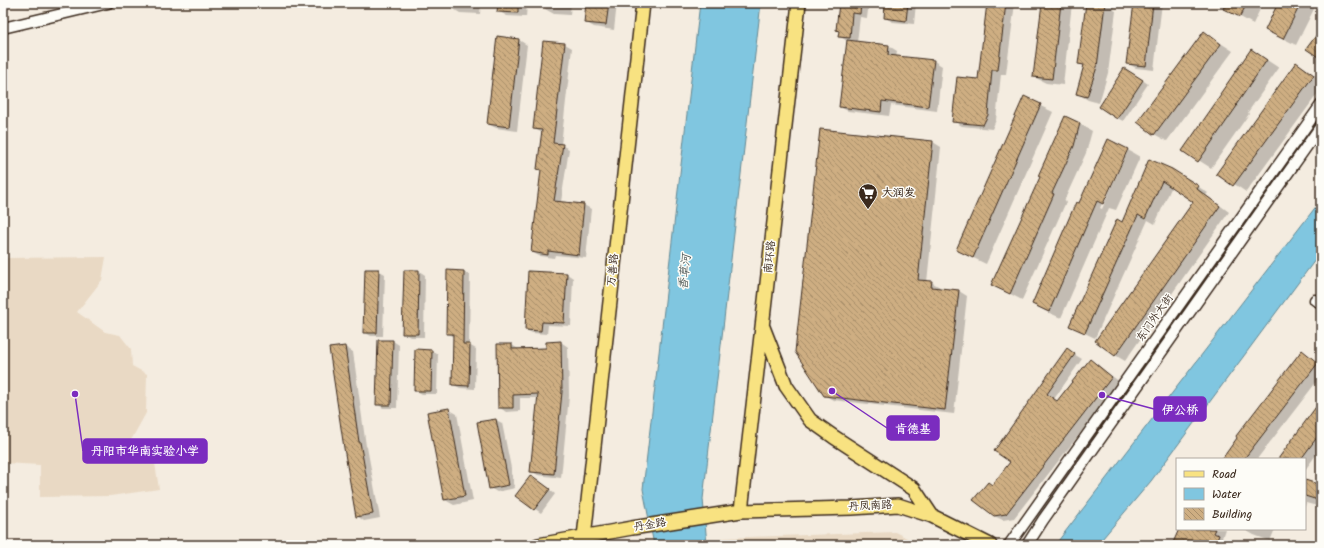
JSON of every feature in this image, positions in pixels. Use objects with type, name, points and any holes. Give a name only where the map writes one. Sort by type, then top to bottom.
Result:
[{"type":"main road","name":"万善路","points":[[592,539],[643,3]]},
{"type":"main road","name":"南环路","points":[[741,511],[799,3]]},
{"type":"main road","points":[[762,324],[786,386],[810,420],[914,490],[932,516]]},
{"type":"main road","name":"丹凤南路","points":[[715,514],[741,511],[852,508],[898,505],[932,516],[990,545]]},
{"type":"main road","name":"丹金路","points":[[538,545],[592,539],[632,528],[715,514]]},
{"type":"street","points":[[3,28],[108,3]]},
{"type":"street","name":"东门外大街","points":[[1009,545],[1321,105]]},
{"type":"street","points":[[1027,545],[1056,501],[1321,126]]},
{"type":"shaded area","points":[[106,257],[102,280],[77,312],[105,332],[120,335],[131,349],[132,366],[147,374],[146,413],[130,442],[152,444],[159,489],[110,496],[40,497],[40,465],[3,463],[3,258]]},
{"type":"shaded area","points":[[895,532],[921,545],[722,545],[721,538]]},
{"type":"water","name":"香草河","points":[[700,3],[761,3],[703,499],[707,545],[654,545],[643,489]]},
{"type":"water","points":[[1321,200],[1321,252],[1151,481],[1097,545],[1055,545]]},
{"type":"building","points":[[498,3],[518,3],[518,13],[497,12]]},
{"type":"building","points":[[586,3],[609,3],[606,25],[584,23]]},
{"type":"building","points":[[839,3],[861,3],[860,14],[852,13],[850,38],[838,37],[839,31],[836,30]]},
{"type":"building","points":[[885,3],[908,3],[906,21],[884,18]]},
{"type":"building","points":[[987,3],[1006,3],[998,70],[992,70],[988,115],[983,125],[952,122],[957,77],[978,79]]},
{"type":"building","points":[[1042,3],[1061,3],[1052,79],[1033,77]]},
{"type":"building","points":[[1086,3],[1105,4],[1097,67],[1087,97],[1076,94],[1084,65],[1078,64]]},
{"type":"building","points":[[1134,3],[1153,3],[1146,66],[1126,64]]},
{"type":"building","points":[[1226,3],[1247,3],[1240,17],[1223,9]]},
{"type":"building","points":[[1278,3],[1301,3],[1283,39],[1265,30]]},
{"type":"building","points":[[1321,29],[1321,59],[1306,49]]},
{"type":"building","points":[[1204,31],[1221,44],[1154,135],[1137,122]]},
{"type":"building","points":[[497,36],[519,39],[509,127],[487,124]]},
{"type":"building","points":[[847,40],[889,45],[888,55],[934,60],[928,107],[882,101],[881,112],[839,107]]},
{"type":"building","points":[[543,41],[565,43],[553,143],[563,144],[554,201],[584,204],[579,255],[548,251],[548,255],[531,252],[541,170],[537,169],[542,130],[533,129]]},
{"type":"building","points":[[1251,49],[1267,60],[1198,162],[1182,151]]},
{"type":"building","points":[[1296,62],[1314,75],[1233,186],[1216,174]]},
{"type":"building","points":[[1124,68],[1143,80],[1117,119],[1099,107]]},
{"type":"building","points":[[1024,96],[1041,104],[973,258],[956,250]]},
{"type":"building","points":[[1065,116],[1080,123],[1074,146],[1052,193],[1054,194],[1010,294],[991,285],[1040,177],[1038,176]]},
{"type":"building","name":"大润发","points":[[820,129],[933,141],[918,280],[932,281],[931,287],[959,290],[945,410],[824,396],[795,352]]},
{"type":"building","points":[[1108,139],[1128,149],[1103,204],[1097,201],[1049,312],[1032,304],[1076,202],[1079,203]]},
{"type":"building","points":[[1149,159],[1172,169],[1199,186],[1197,189],[1220,206],[1115,356],[1095,341],[1193,202],[1162,181],[1145,219],[1138,215],[1085,333],[1069,326],[1117,219],[1122,222]]},
{"type":"building","points":[[365,269],[379,269],[377,333],[363,333]]},
{"type":"building","points":[[404,270],[419,270],[418,334],[402,334]]},
{"type":"building","points":[[447,270],[464,271],[463,344],[470,344],[469,386],[452,385],[453,334],[446,334]]},
{"type":"building","points":[[528,271],[567,273],[564,323],[542,322],[541,331],[525,330]]},
{"type":"building","points":[[378,340],[393,340],[391,405],[376,405]]},
{"type":"building","points":[[561,341],[562,392],[554,474],[530,472],[538,394],[513,395],[513,408],[498,408],[497,344],[512,344],[512,349],[546,348],[546,342]]},
{"type":"building","points":[[345,346],[359,442],[373,514],[356,517],[329,348]]},
{"type":"building","points":[[1067,348],[1075,354],[1047,394],[1057,401],[1090,359],[1112,377],[1006,514],[994,516],[973,500],[988,482],[992,485],[1010,462],[994,451]]},
{"type":"building","points":[[415,349],[432,350],[431,391],[414,391]]},
{"type":"building","points":[[1302,350],[1318,363],[1245,458],[1223,458],[1237,438],[1236,436]]},
{"type":"building","points":[[1321,400],[1321,432],[1302,458],[1279,458]]},
{"type":"building","points":[[449,408],[465,496],[444,500],[427,412]]},
{"type":"building","points":[[496,419],[509,485],[489,489],[477,422]]},
{"type":"building","points":[[531,475],[550,489],[534,510],[515,496]]},
{"type":"building","points":[[1306,480],[1321,485],[1321,501],[1306,496]]},
{"type":"building","points":[[1179,530],[1214,530],[1213,533],[1219,535],[1215,545],[1172,545]]},
{"type":"place","name":"大润发","points":[[868,210]]},
{"type":"place","name":"肯德基","points":[[832,391]]},
{"type":"place","name":"丹阳市华南实验小学","points":[[75,394]]},
{"type":"place","name":"伊公桥","points":[[1102,395]]}]
